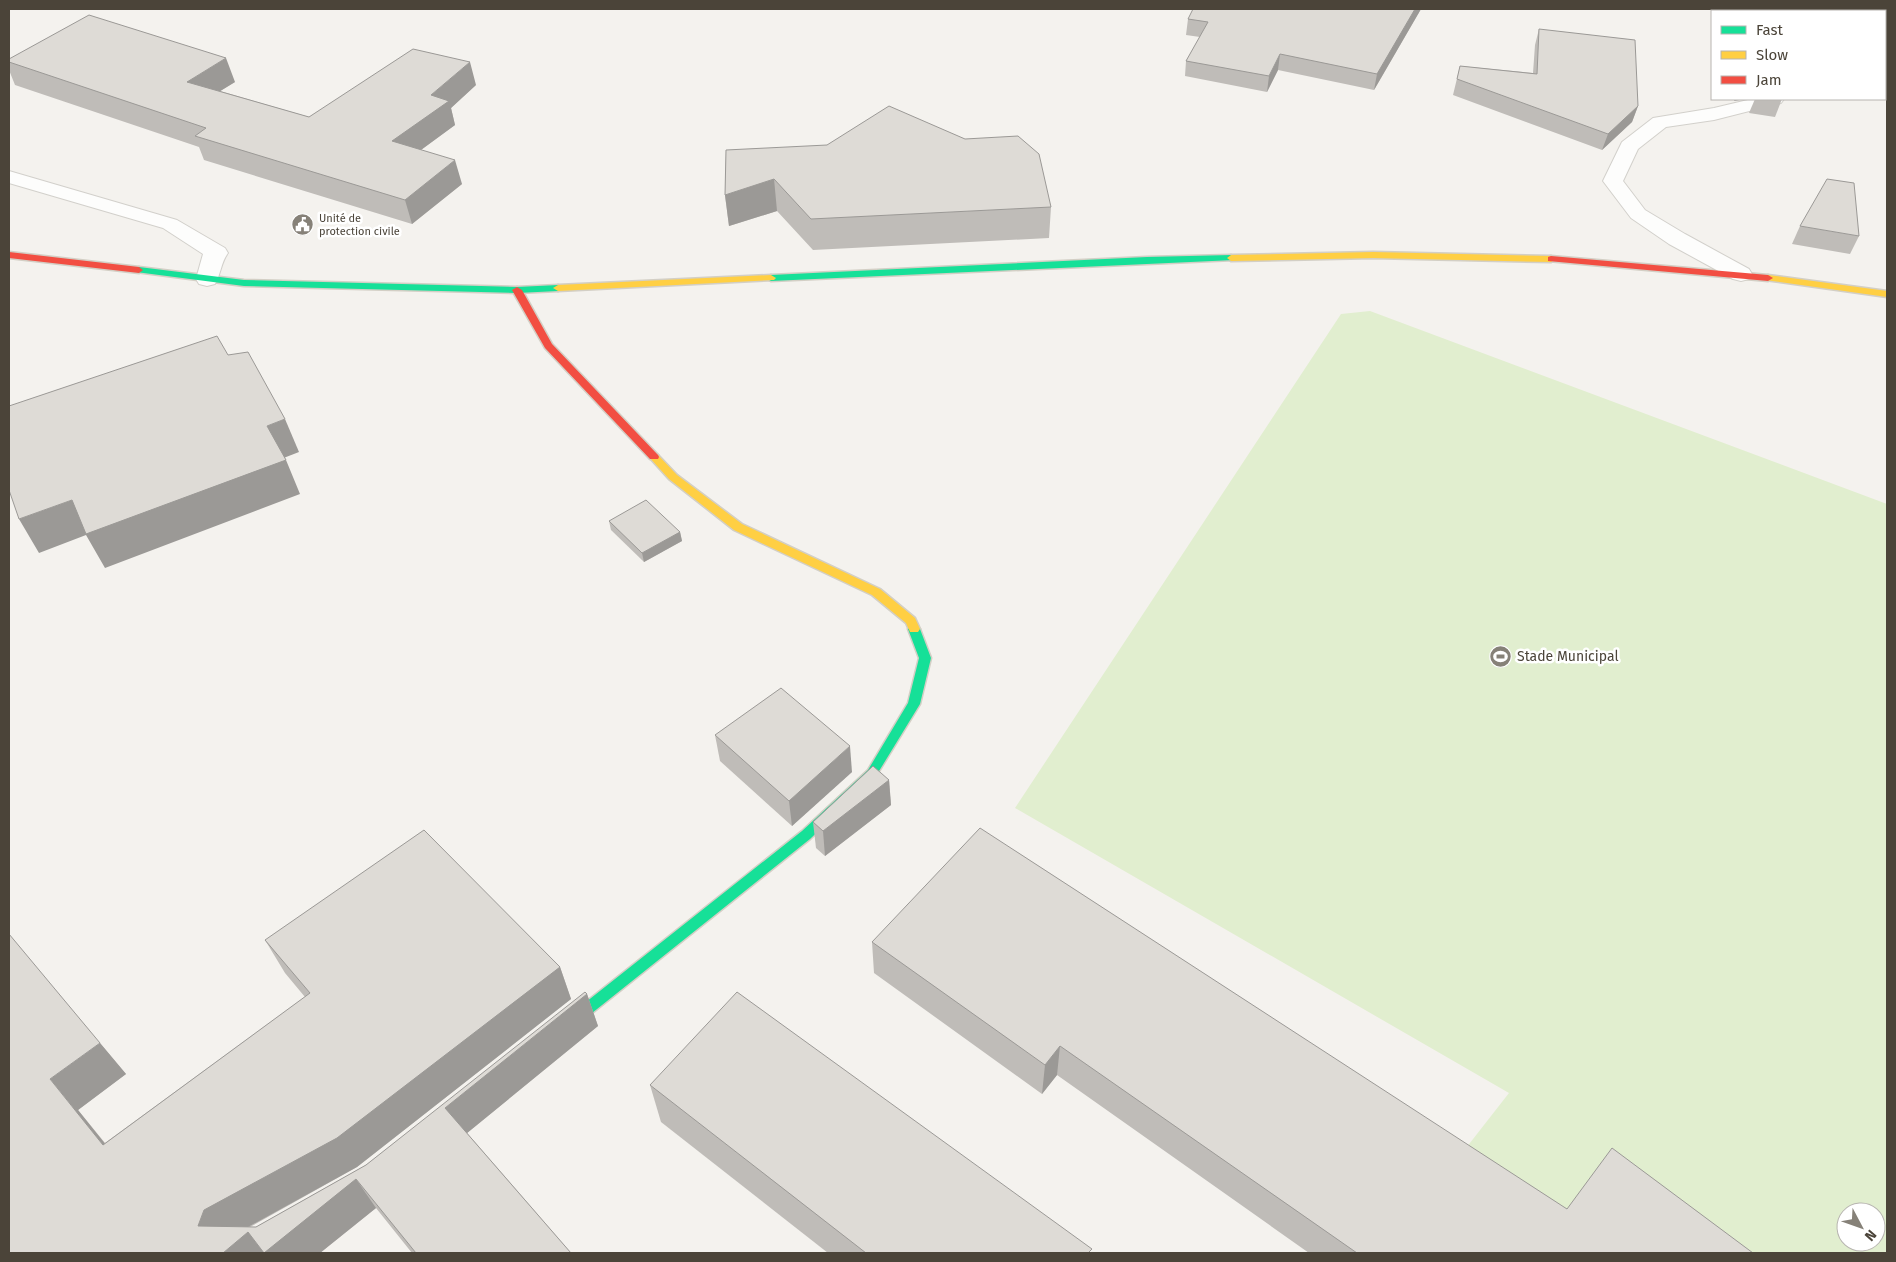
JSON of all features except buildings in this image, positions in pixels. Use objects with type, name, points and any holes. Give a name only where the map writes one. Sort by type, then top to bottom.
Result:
[{"type":"main road","points":[[9,255],[253,283],[517,290],[1148,260],[1373,255],[1572,259],[1741,274],[1887,294]]},
{"type":"main road","points":[[517,290],[548,346],[673,477],[738,527],[876,592],[911,621],[925,658],[914,704],[872,773],[806,835],[550,1039]]},
{"type":"street","points":[[1881,9],[1887,10]]},
{"type":"street","points":[[1741,274],[1677,239],[1638,214],[1613,181],[1629,146],[1660,122],[1714,114],[1770,100]]},
{"type":"street","points":[[9,177],[170,224],[217,253],[214,254],[207,279]]},
{"type":"green space","name":"Stade Municipal","points":[[1370,311],[1887,504],[1887,1253],[1384,1253],[1509,1093],[1015,808],[1341,314]]},
{"type":"traffic: fast","points":[[771,278],[1147,260],[1231,258]]},
{"type":"traffic: fast","points":[[139,270],[244,283],[517,290],[558,288]]},
{"type":"traffic: fast","points":[[562,1029],[806,835],[872,773],[914,704],[925,658],[914,629]]},
{"type":"traffic: slow","points":[[1231,258],[1373,255],[1551,259]]},
{"type":"traffic: slow","points":[[558,288],[771,278]]},
{"type":"traffic: slow","points":[[1768,278],[1887,294]]},
{"type":"traffic: slow","points":[[654,457],[673,477],[738,527],[876,592],[911,621],[914,629]]},
{"type":"traffic: jam","points":[[9,255],[139,270]]},
{"type":"traffic: jam","points":[[1551,259],[1768,278]]},
{"type":"traffic: jam","points":[[517,290],[548,346],[654,457]]},
{"type":"place","name":"Unité de protection civile","points":[[303,224]]},
{"type":"place","name":"Stade Municipal","points":[[1501,656]]}]
